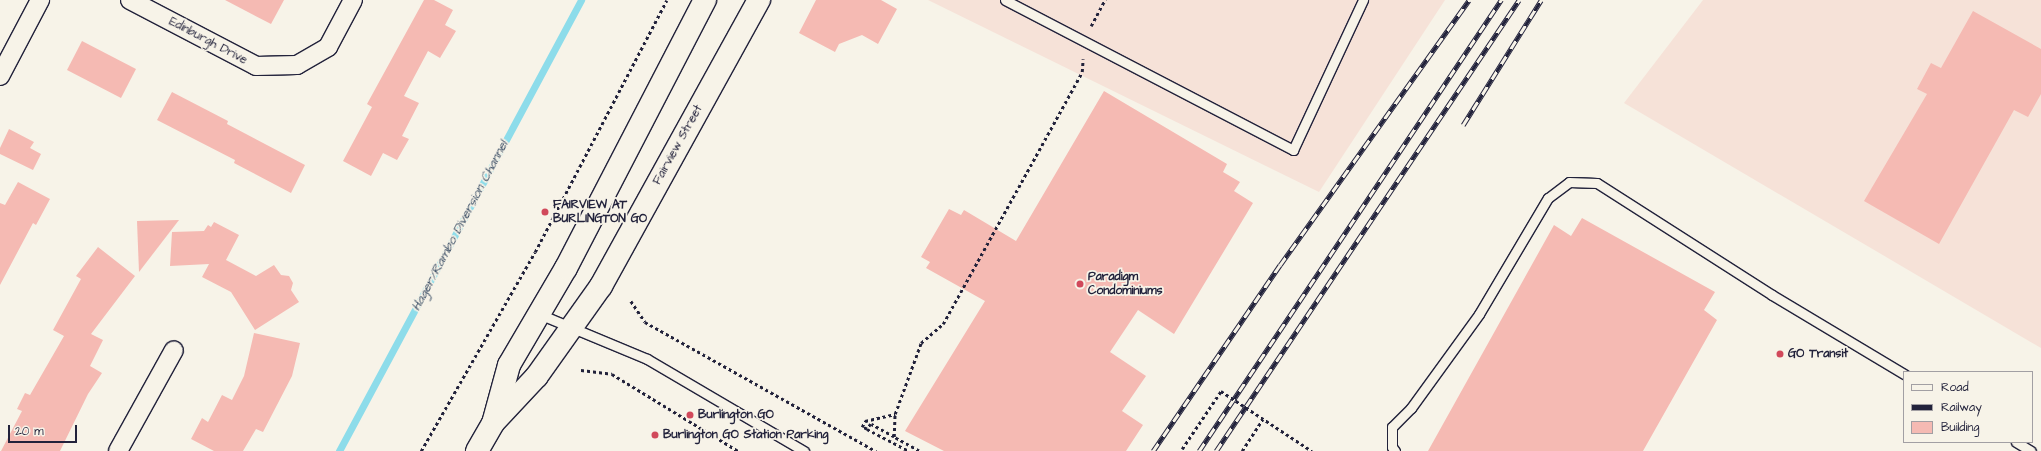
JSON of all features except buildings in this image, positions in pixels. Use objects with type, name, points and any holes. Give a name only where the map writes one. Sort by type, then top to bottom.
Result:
[{"type":"main road","name":"Fairview Street","points":[[493,423],[509,365],[566,268],[705,0]]},
{"type":"main road","name":"Fairview Street","points":[[477,451],[493,423],[537,376],[601,286],[760,0]]},
{"type":"street","points":[[0,76],[40,0]]},
{"type":"street","name":"Edinburgh Drive","points":[[130,0],[256,66],[297,65],[328,47],[353,0]]},
{"type":"street","points":[[118,451],[174,350]]},
{"type":"lane","points":[[1005,0],[1293,150],[1363,0]]},
{"type":"lane","points":[[1395,451],[1392,447],[1392,427],[1412,408],[1479,314],[1548,198],[1569,182],[1597,183],[1772,295],[1903,373]]},
{"type":"lane","points":[[538,314],[647,359],[804,451]]},
{"type":"lane","points":[[2018,443],[2031,451]]},
{"type":"path","points":[[421,451],[536,252],[667,0]]},
{"type":"path","points":[[894,437],[895,414],[921,343],[943,324],[1082,72],[1083,41],[1105,0]]},
{"type":"path","points":[[631,301],[645,322],[876,451]]},
{"type":"path","points":[[581,370],[612,374],[738,451]]},
{"type":"path","points":[[1182,449],[1220,391],[1312,451]]},
{"type":"path","points":[[895,414],[865,421],[862,427],[909,451]]},
{"type":"path","points":[[1242,451],[1263,419]]},
{"type":"path","points":[[867,429],[871,424],[919,451]]},
{"type":"shaded area","points":[[928,0],[1445,0],[1319,192]]},
{"type":"shaded area","points":[[1703,0],[2041,0],[2041,348],[1624,103]]},
{"type":"waterway","name":"Hager/Rambo Diversion Channel","points":[[339,451],[581,0]]},
{"type":"railway","points":[[1153,451],[1280,265],[1469,0]]},
{"type":"railway","points":[[1199,451],[1501,0]]},
{"type":"railway","points":[[1216,451],[1519,0]]},
{"type":"railway","points":[[1463,125],[1541,0]]},
{"type":"place","name":"FAIRVIEW AT BURLINGTON GO","points":[[545,212]]},
{"type":"place","name":"Paradigm Condominiums","points":[[1080,284]]},
{"type":"place","name":"GO Transit","points":[[1780,354]]},
{"type":"place","name":"Burlington GO","points":[[690,415]]},
{"type":"place","name":"Burlington GO Station Parking","points":[[655,435]]}]
